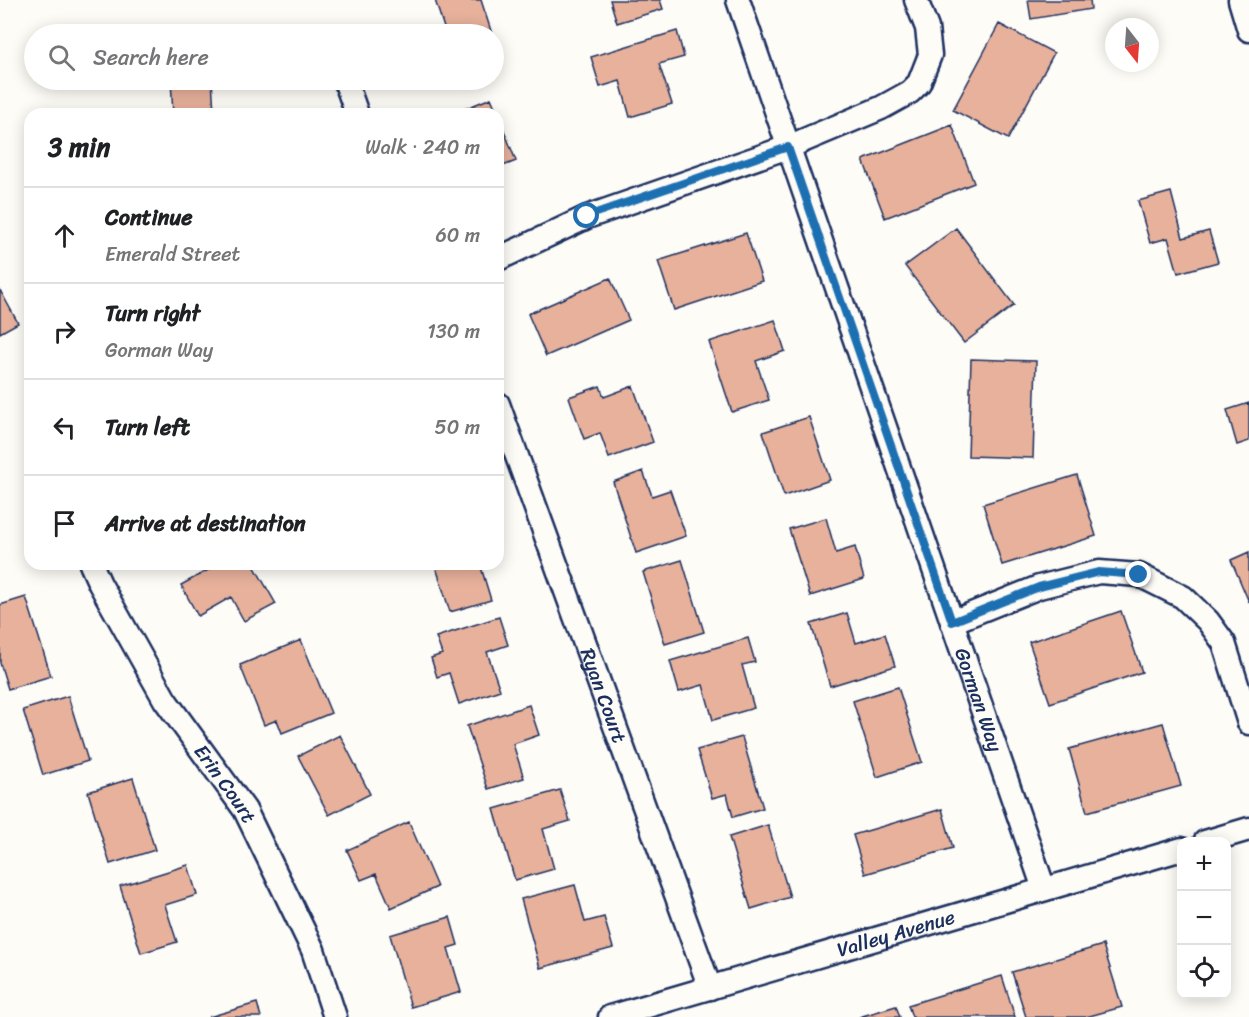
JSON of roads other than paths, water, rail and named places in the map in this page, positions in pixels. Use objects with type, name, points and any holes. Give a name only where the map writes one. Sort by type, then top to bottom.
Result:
[{"type":"street","name":"Gorman Way","points":[[738,0],[1044,889]]},
{"type":"street","points":[[504,256],[587,216],[788,147],[881,108],[910,92],[919,83],[930,55],[927,28],[916,0]]},
{"type":"street","points":[[1240,0],[1249,30]]},
{"type":"street","points":[[349,90],[355,108]]},
{"type":"street","name":"Ryan Court","points":[[504,421],[710,988]]},
{"type":"street","name":"Erin Court","points":[[94,570],[165,699],[245,810],[313,950],[335,1017]]},
{"type":"street","points":[[952,622],[1049,585],[1099,572],[1139,575],[1183,597],[1208,621],[1224,643],[1249,723]]},
{"type":"street","points":[[1222,837],[1249,829]]},
{"type":"street","name":"Valley Avenue","points":[[610,1017],[1177,850]]}]
